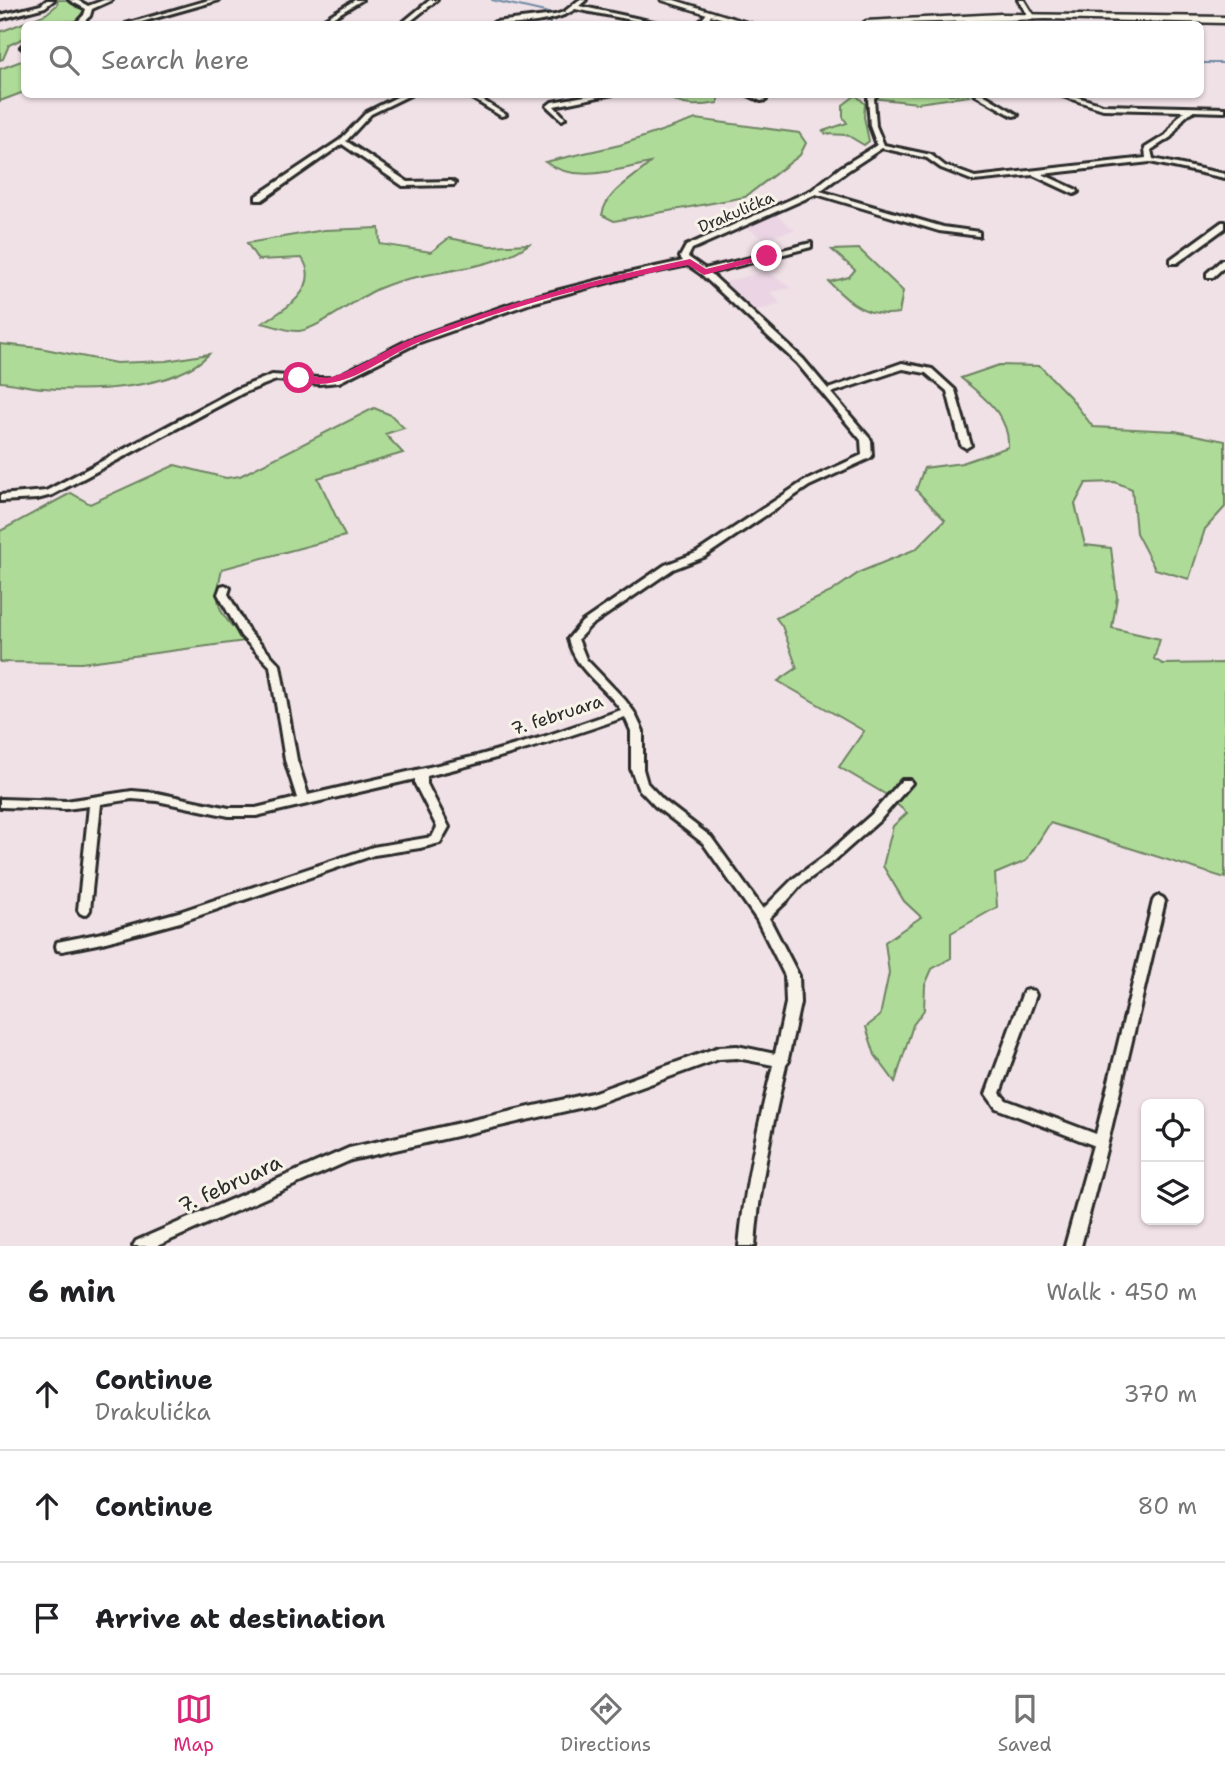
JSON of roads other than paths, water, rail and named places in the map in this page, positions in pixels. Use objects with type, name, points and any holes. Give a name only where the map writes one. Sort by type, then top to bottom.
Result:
[{"type":"street","points":[[0,17],[43,6],[51,0]]},
{"type":"street","points":[[72,0],[89,7],[109,0]]},
{"type":"street","points":[[140,21],[216,0]]},
{"type":"street","points":[[324,21],[359,0]]},
{"type":"street","points":[[408,21],[435,0]]},
{"type":"street","points":[[520,21],[556,17],[583,0]]},
{"type":"street","points":[[665,0],[738,21]]},
{"type":"street","points":[[1021,0],[1032,18]]},
{"type":"street","points":[[81,21],[87,16],[89,7]]},
{"type":"street","points":[[575,7],[645,21]]},
{"type":"street","points":[[703,21],[710,13]]},
{"type":"street","points":[[916,21],[949,18],[1225,20]]},
{"type":"street","points":[[259,198],[342,141],[369,113],[385,101],[395,98]]},
{"type":"street","points":[[475,98],[503,115]]},
{"type":"street","points":[[562,118],[550,106],[552,104],[587,98]]},
{"type":"street","points":[[758,98],[763,100]]},
{"type":"street","points":[[871,98],[873,126],[881,146],[929,156],[943,167],[974,179],[1150,160],[1225,176]]},
{"type":"street","points":[[984,98],[1015,115]]},
{"type":"street","points":[[1073,98],[1103,107],[1225,110]]},
{"type":"street","points":[[1150,160],[1147,149],[1170,136],[1180,118],[1190,109]]},
{"type":"street","points":[[342,141],[409,186],[451,183]]},
{"type":"street","name":"Drakulićka","points":[[690,262],[684,257],[685,254],[696,244],[815,192],[844,169],[881,146]]},
{"type":"street","points":[[1032,173],[1074,192]]},
{"type":"street","points":[[815,192],[942,229],[976,234]]},
{"type":"street","points":[[1174,261],[1225,224]]},
{"type":"street","points":[[704,272],[808,246]]},
{"type":"street","points":[[0,498],[33,498],[48,493],[240,391],[275,377],[336,380],[414,341],[528,301],[690,262],[800,361],[866,440],[867,456],[806,484],[776,502],[725,540],[700,555],[669,567],[586,624],[573,639],[576,653],[593,675],[620,697],[628,712]]},
{"type":"street","points":[[1210,275],[1225,262]]},
{"type":"street","points":[[826,392],[902,366],[929,371],[951,390],[966,445]]},
{"type":"street","points":[[225,588],[223,594],[242,629],[275,665],[291,761],[304,800]]},
{"type":"street","name":"7. februara","points":[[0,803],[39,806],[146,796],[242,813],[256,812],[421,774],[547,740],[628,712],[637,731],[636,761],[642,785],[659,803],[707,840],[762,916],[792,976],[793,1003],[757,1171],[748,1221],[747,1246]]},
{"type":"street","points":[[62,946],[119,936],[204,911],[373,851],[436,840],[443,827],[421,784],[421,774]]},
{"type":"street","points":[[762,916],[797,882],[830,858],[876,817],[906,783]]},
{"type":"street","points":[[84,910],[95,801]]},
{"type":"street","points":[[1073,1246],[1159,901]]},
{"type":"street","points":[[1029,995],[993,1094],[1001,1104],[1101,1142]]},
{"type":"street","name":"7. februara","points":[[141,1246],[349,1154],[592,1099],[719,1053],[737,1052],[782,1061]]},
{"type":"waterway","points":[[492,0],[545,12],[552,15],[548,21]]},
{"type":"waterway","points":[[1204,63],[1225,63]]}]
